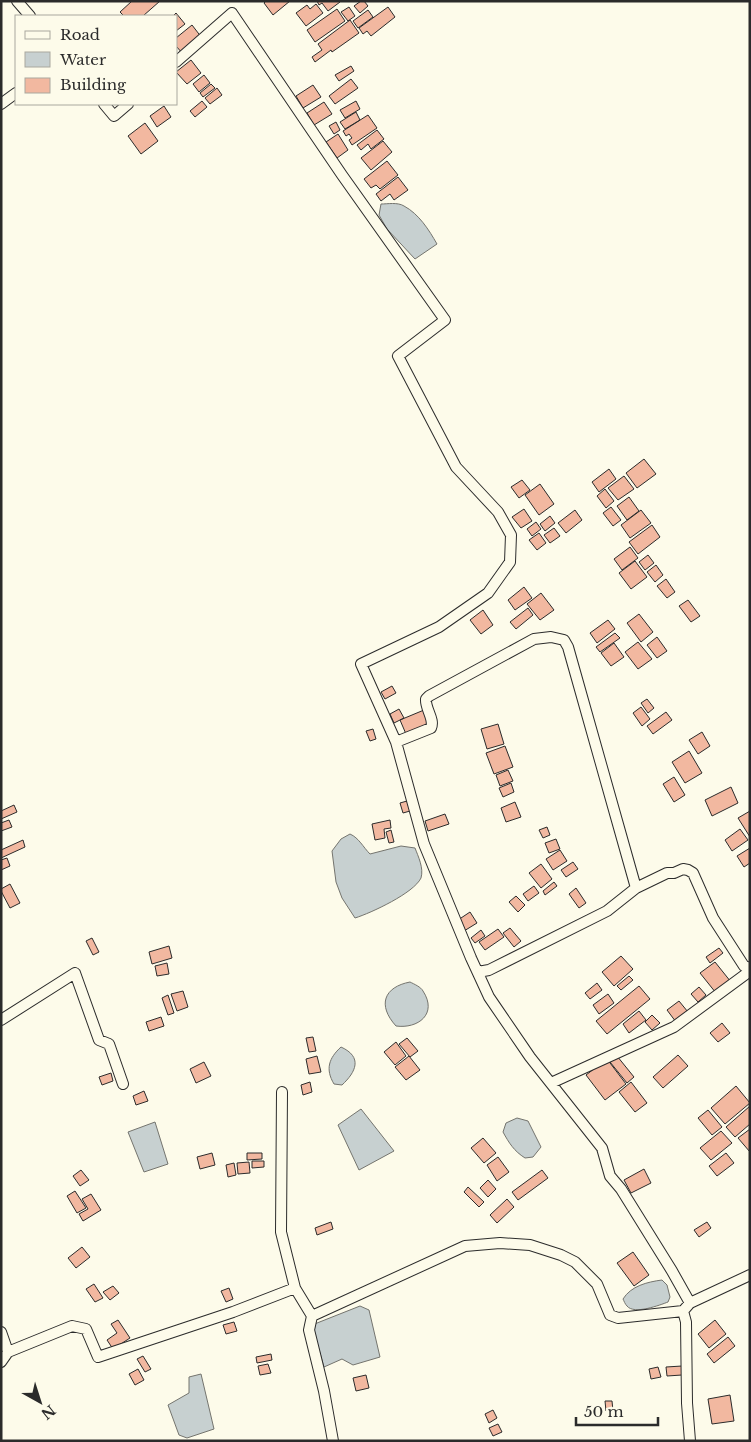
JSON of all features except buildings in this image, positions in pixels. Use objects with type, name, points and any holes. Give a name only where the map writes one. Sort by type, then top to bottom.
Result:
[{"type":"street","points":[[17,1],[29,15]]},
{"type":"street","points":[[178,60],[232,13],[342,175],[445,320],[398,356],[456,467],[498,512],[511,535],[510,562],[488,593],[439,627],[361,664],[396,742],[424,844],[489,997],[503,1019],[602,1148],[610,1176],[621,1189],[672,1270],[687,1307],[687,1403],[690,1441]]},
{"type":"street","points":[[1,104],[15,94]]},
{"type":"street","points":[[105,105],[114,116],[127,105]]},
{"type":"street","points":[[396,742],[431,728],[432,722],[426,702],[429,696],[534,639],[551,637],[564,640],[568,647],[636,888]]},
{"type":"street","points":[[478,972],[489,970],[607,911],[636,888],[667,873],[688,870],[693,873],[712,918],[744,966],[750,970],[674,1027],[551,1083]]},
{"type":"street","points":[[1,1020],[75,973],[99,1040],[109,1044],[123,1084]]},
{"type":"street","points":[[282,1092],[280,1232],[295,1288],[312,1316],[309,1330],[324,1391],[333,1441]]},
{"type":"street","points":[[312,1316],[465,1246],[500,1243],[530,1245],[561,1255],[575,1262],[597,1284],[610,1316],[618,1318],[687,1307],[750,1275]]},
{"type":"street","points":[[1,1362],[8,1352],[72,1326],[86,1329],[98,1357],[233,1312],[295,1288]]},
{"type":"street","points":[[1,1332],[8,1352]]},
{"type":"water","points":[[381,204],[399,204],[409,209],[431,233],[437,244],[415,259],[387,229],[379,215]]},
{"type":"water","points":[[350,834],[370,854],[401,846],[415,848],[422,870],[421,878],[410,890],[381,907],[355,918],[342,898],[336,882],[332,851],[341,839]]},
{"type":"water","points":[[410,982],[423,991],[427,999],[427,1013],[412,1025],[396,1026],[387,1011],[386,998],[394,988]]},
{"type":"water","points":[[341,1047],[348,1051],[355,1060],[354,1070],[342,1085],[334,1084],[329,1069],[331,1060]]},
{"type":"water","points":[[361,1109],[394,1151],[359,1170],[338,1125]]},
{"type":"water","points":[[517,1118],[528,1121],[541,1147],[533,1157],[525,1158],[518,1153],[503,1132],[506,1123]]},
{"type":"water","points":[[155,1122],[168,1164],[144,1172],[128,1132]]},
{"type":"water","points":[[662,1280],[667,1285],[670,1297],[668,1302],[635,1310],[630,1309],[623,1299],[630,1291],[645,1283]]},
{"type":"water","points":[[360,1306],[369,1310],[380,1357],[353,1365],[342,1359],[324,1367],[312,1325]]},
{"type":"water","points":[[201,1374],[214,1429],[187,1438],[179,1435],[168,1405],[189,1393],[189,1377]]}]
